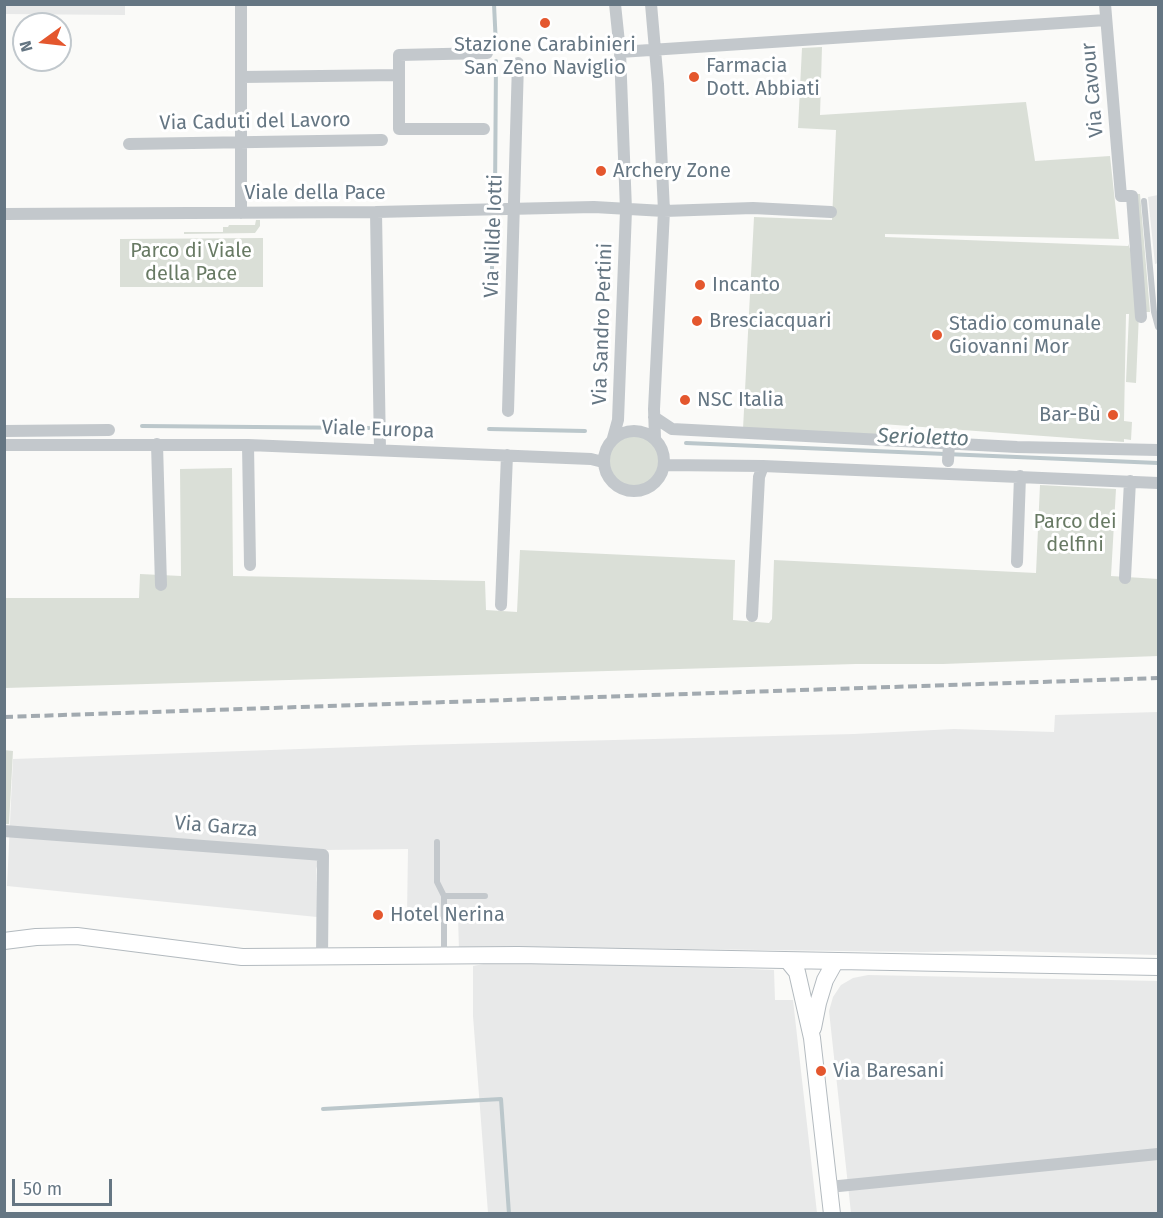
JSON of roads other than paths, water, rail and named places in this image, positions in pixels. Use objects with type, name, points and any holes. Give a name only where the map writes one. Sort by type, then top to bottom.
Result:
[{"type":"street","name":"Via Caduti del Lavoro","points":[[241,4],[241,213]]},
{"type":"street","name":"Via Sandro Pertini","points":[[613,438],[618,420],[626,210],[620,52],[615,4]]},
{"type":"street","points":[[651,4],[664,211],[654,417],[655,438]]},
{"type":"street","name":"Via Cavour","points":[[1105,4],[1121,196],[1132,196],[1141,317]]},
{"type":"street","name":"Via Cavour","points":[[620,52],[1106,20]]},
{"type":"street","points":[[484,129],[399,129],[399,55],[487,53]]},
{"type":"street","name":"Via Nilde Iotti","points":[[508,411],[518,63]]},
{"type":"street","points":[[242,77],[399,75]]},
{"type":"street","name":"Via Caduti del Lavoro","points":[[129,144],[382,140]]},
{"type":"street","name":"Viale della Pace","points":[[4,214],[376,212],[594,207],[626,210]]},
{"type":"street","points":[[626,210],[753,208],[831,212]]},
{"type":"street","points":[[376,212],[380,450]]},
{"type":"street","points":[[654,417],[672,429],[948,453],[1158,450]]},
{"type":"street","points":[[4,431],[109,430]]},
{"type":"street","points":[[626,431],[642,431],[655,438],[663,450],[664,465],[659,479],[646,489],[631,492],[617,487],[607,476],[603,462],[605,449],[613,438],[626,431]]},
{"type":"street","points":[[156,444],[161,585]]},
{"type":"street","name":"Viale Europa","points":[[4,445],[248,445],[591,459],[603,462]]},
{"type":"street","points":[[248,445],[250,565]]},
{"type":"street","points":[[501,606],[507,455]]},
{"type":"street","points":[[664,465],[763,466],[1158,483]]},
{"type":"street","points":[[752,616],[759,477],[763,466]]},
{"type":"street","points":[[1017,562],[1020,476]]},
{"type":"street","points":[[1125,578],[1130,481]]},
{"type":"street","name":"Via Garza","points":[[4,831],[323,855],[322,957]]},
{"type":"street","points":[[4,941],[77,936],[242,957],[444,955],[1158,967]]},
{"type":"street","points":[[788,961],[797,972],[812,1038],[832,1214]]},
{"type":"street","points":[[812,1038],[818,1003],[825,980],[835,962]]},
{"type":"street","points":[[829,1186],[1158,1154]]},
{"type":"lane","points":[[1144,201],[1154,312],[1158,327]]},
{"type":"lane","points":[[437,842],[437,882],[444,896],[444,955]]},
{"type":"lane","points":[[444,896],[485,896]]},
{"type":"waterway","name":"Serioletto","points":[[494,4],[496,46]]},
{"type":"waterway","name":"Serioletto","points":[[495,196],[496,61]]},
{"type":"waterway","name":"Serioletto","points":[[492,227],[492,288]]},
{"type":"waterway","points":[[142,426],[369,428]]},
{"type":"waterway","name":"Serioletto","points":[[489,429],[585,431]]},
{"type":"waterway","name":"Serioletto","points":[[686,443],[1158,463]]},
{"type":"waterway","points":[[323,1109],[501,1099],[509,1214]]},
{"type":"railway","points":[[4,717],[1158,678]]},
{"type":"place","name":"Stazione Carabinieri San Zeno Naviglio","points":[[545,23]]},
{"type":"place","name":"Farmacia Dott. Abbiati","points":[[694,77]]},
{"type":"place","name":"Archery Zone","points":[[601,171]]},
{"type":"place","name":"Incanto","points":[[700,285]]},
{"type":"place","name":"Bresciacquari","points":[[697,321]]},
{"type":"place","name":"Stadio comunale Giovanni Mor","points":[[937,335]]},
{"type":"place","name":"NSC Italia","points":[[685,400]]},
{"type":"place","name":"Bar-Bù","points":[[1113,415]]},
{"type":"place","name":"Hotel Nerina","points":[[378,915]]},
{"type":"place","name":"Via Baresani","points":[[821,1071]]},
{"type":"park label","name":"Parco di Viale della Pace","points":[[191,262]]},
{"type":"park label","name":"Parco dei delfini","points":[[1075,534]]}]
